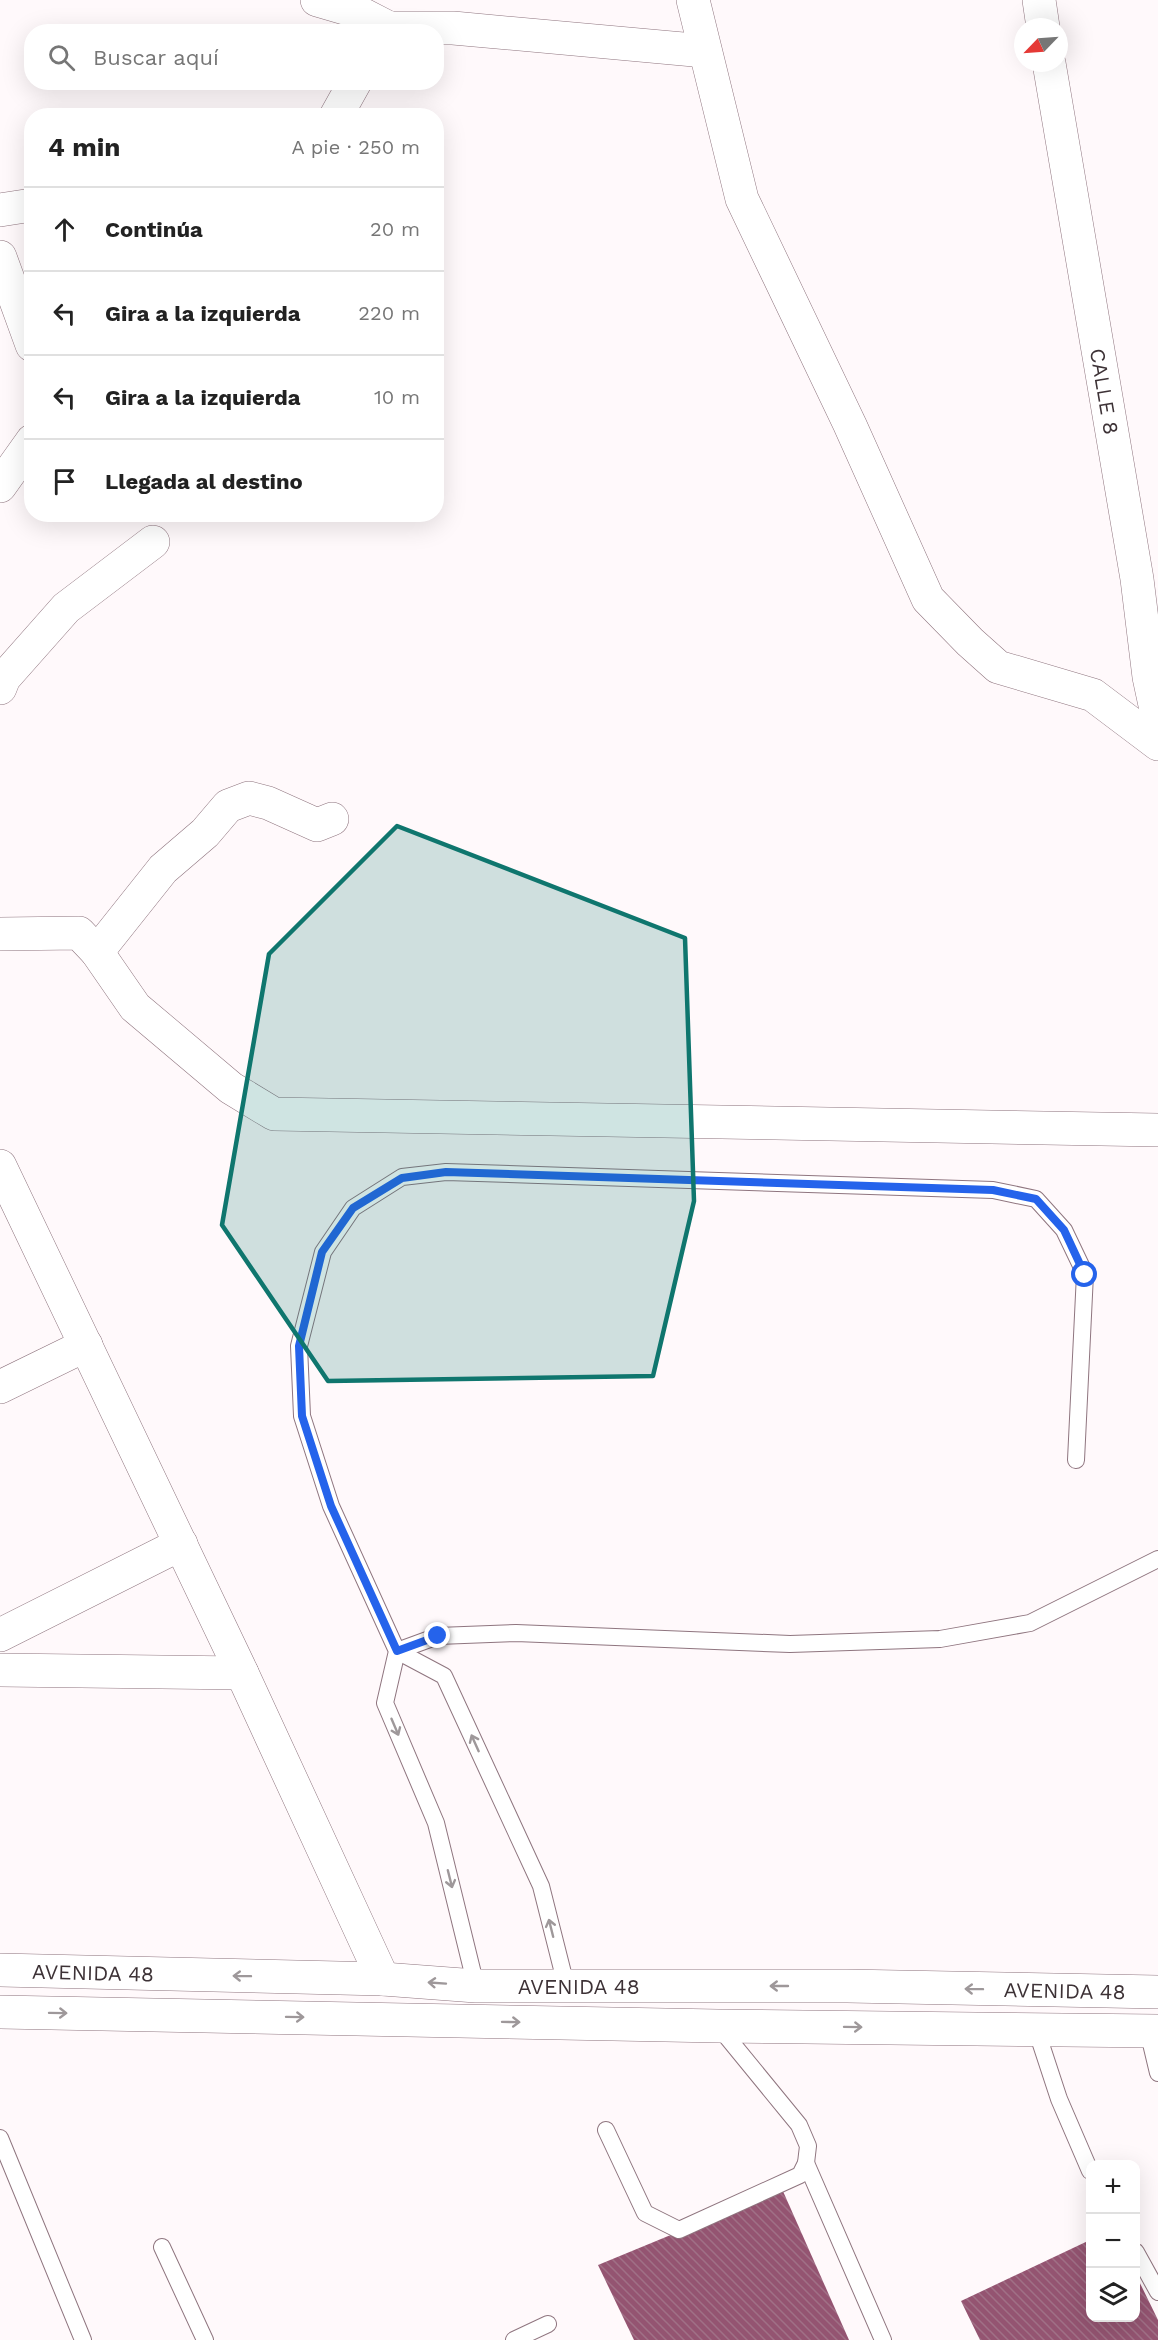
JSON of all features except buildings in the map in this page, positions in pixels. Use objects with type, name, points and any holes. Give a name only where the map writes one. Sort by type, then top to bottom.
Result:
[{"type":"main road","points":[[317,0],[358,12],[378,24]]},
{"type":"main road","points":[[693,0],[742,199],[850,425],[928,599],[998,667],[1093,695],[1158,744]]},
{"type":"main road","points":[[1039,0],[1042,18]]},
{"type":"main road","points":[[444,28],[705,51]]},
{"type":"main road","name":"CALLE 8","points":[[1052,72],[1137,579],[1149,677],[1158,719]]},
{"type":"main road","points":[[340,108],[351,90]]},
{"type":"main road","points":[[0,210],[24,206]]},
{"type":"main road","points":[[0,257],[24,323]]},
{"type":"main road","points":[[0,486],[24,452]]},
{"type":"main road","points":[[0,688],[4,678],[66,608],[153,542]]},
{"type":"main road","points":[[97,952],[163,870],[205,833],[228,806],[249,798],[268,803],[317,825],[332,819]]},
{"type":"main road","points":[[0,933],[79,933],[97,952],[135,1007],[231,1088],[274,1114],[1158,1130]]},
{"type":"main road","points":[[0,1166],[242,1673],[383,1980]]},
{"type":"main road","points":[[0,1386],[86,1345]]},
{"type":"main road","points":[[0,1635],[181,1544]]},
{"type":"main road","points":[[0,1670],[242,1673]]},
{"type":"main road","name":"AVENIDA 48","points":[[0,1970],[383,1980],[476,1986],[836,1986],[1158,1992]]},
{"type":"main road","name":"AVENIDA 48","points":[[0,2012],[718,2026],[1153,2031]]},
{"type":"lane","points":[[476,1986],[436,1822],[385,1703],[397,1651],[331,1506],[302,1416],[299,1346],[322,1252],[353,1208],[402,1178],[446,1172],[993,1190],[1036,1199],[1064,1230],[1085,1275],[1076,1460]]},
{"type":"lane","points":[[397,1651],[438,1636],[516,1633],[790,1644],[940,1640],[1030,1623],[1158,1559]]},
{"type":"lane","points":[[397,1651],[444,1676],[541,1886],[566,1985]]},
{"type":"lane","points":[[606,2130],[645,2213],[679,2230],[800,2175],[806,2163],[808,2146],[799,2125],[718,2026]]},
{"type":"lane","points":[[1036,2028],[1059,2099],[1086,2162]]},
{"type":"lane","points":[[1153,2031],[1158,2073]]},
{"type":"lane","points":[[0,2138],[83,2340]]},
{"type":"lane","points":[[806,2163],[883,2340]]},
{"type":"lane","points":[[162,2247],[205,2340]]},
{"type":"lane","points":[[1140,2259],[1158,2292]]},
{"type":"lane","points":[[513,2340],[548,2324]]},
{"type":"highlighted area","points":[[397,826],[685,938],[694,1201],[653,1376],[328,1381],[222,1225],[269,954]]},
{"type":"route","points":[[438,1636],[397,1651],[331,1506],[302,1416],[299,1346],[322,1252],[353,1208],[402,1178],[446,1172],[993,1190],[1036,1199],[1064,1230],[1085,1275]]}]
